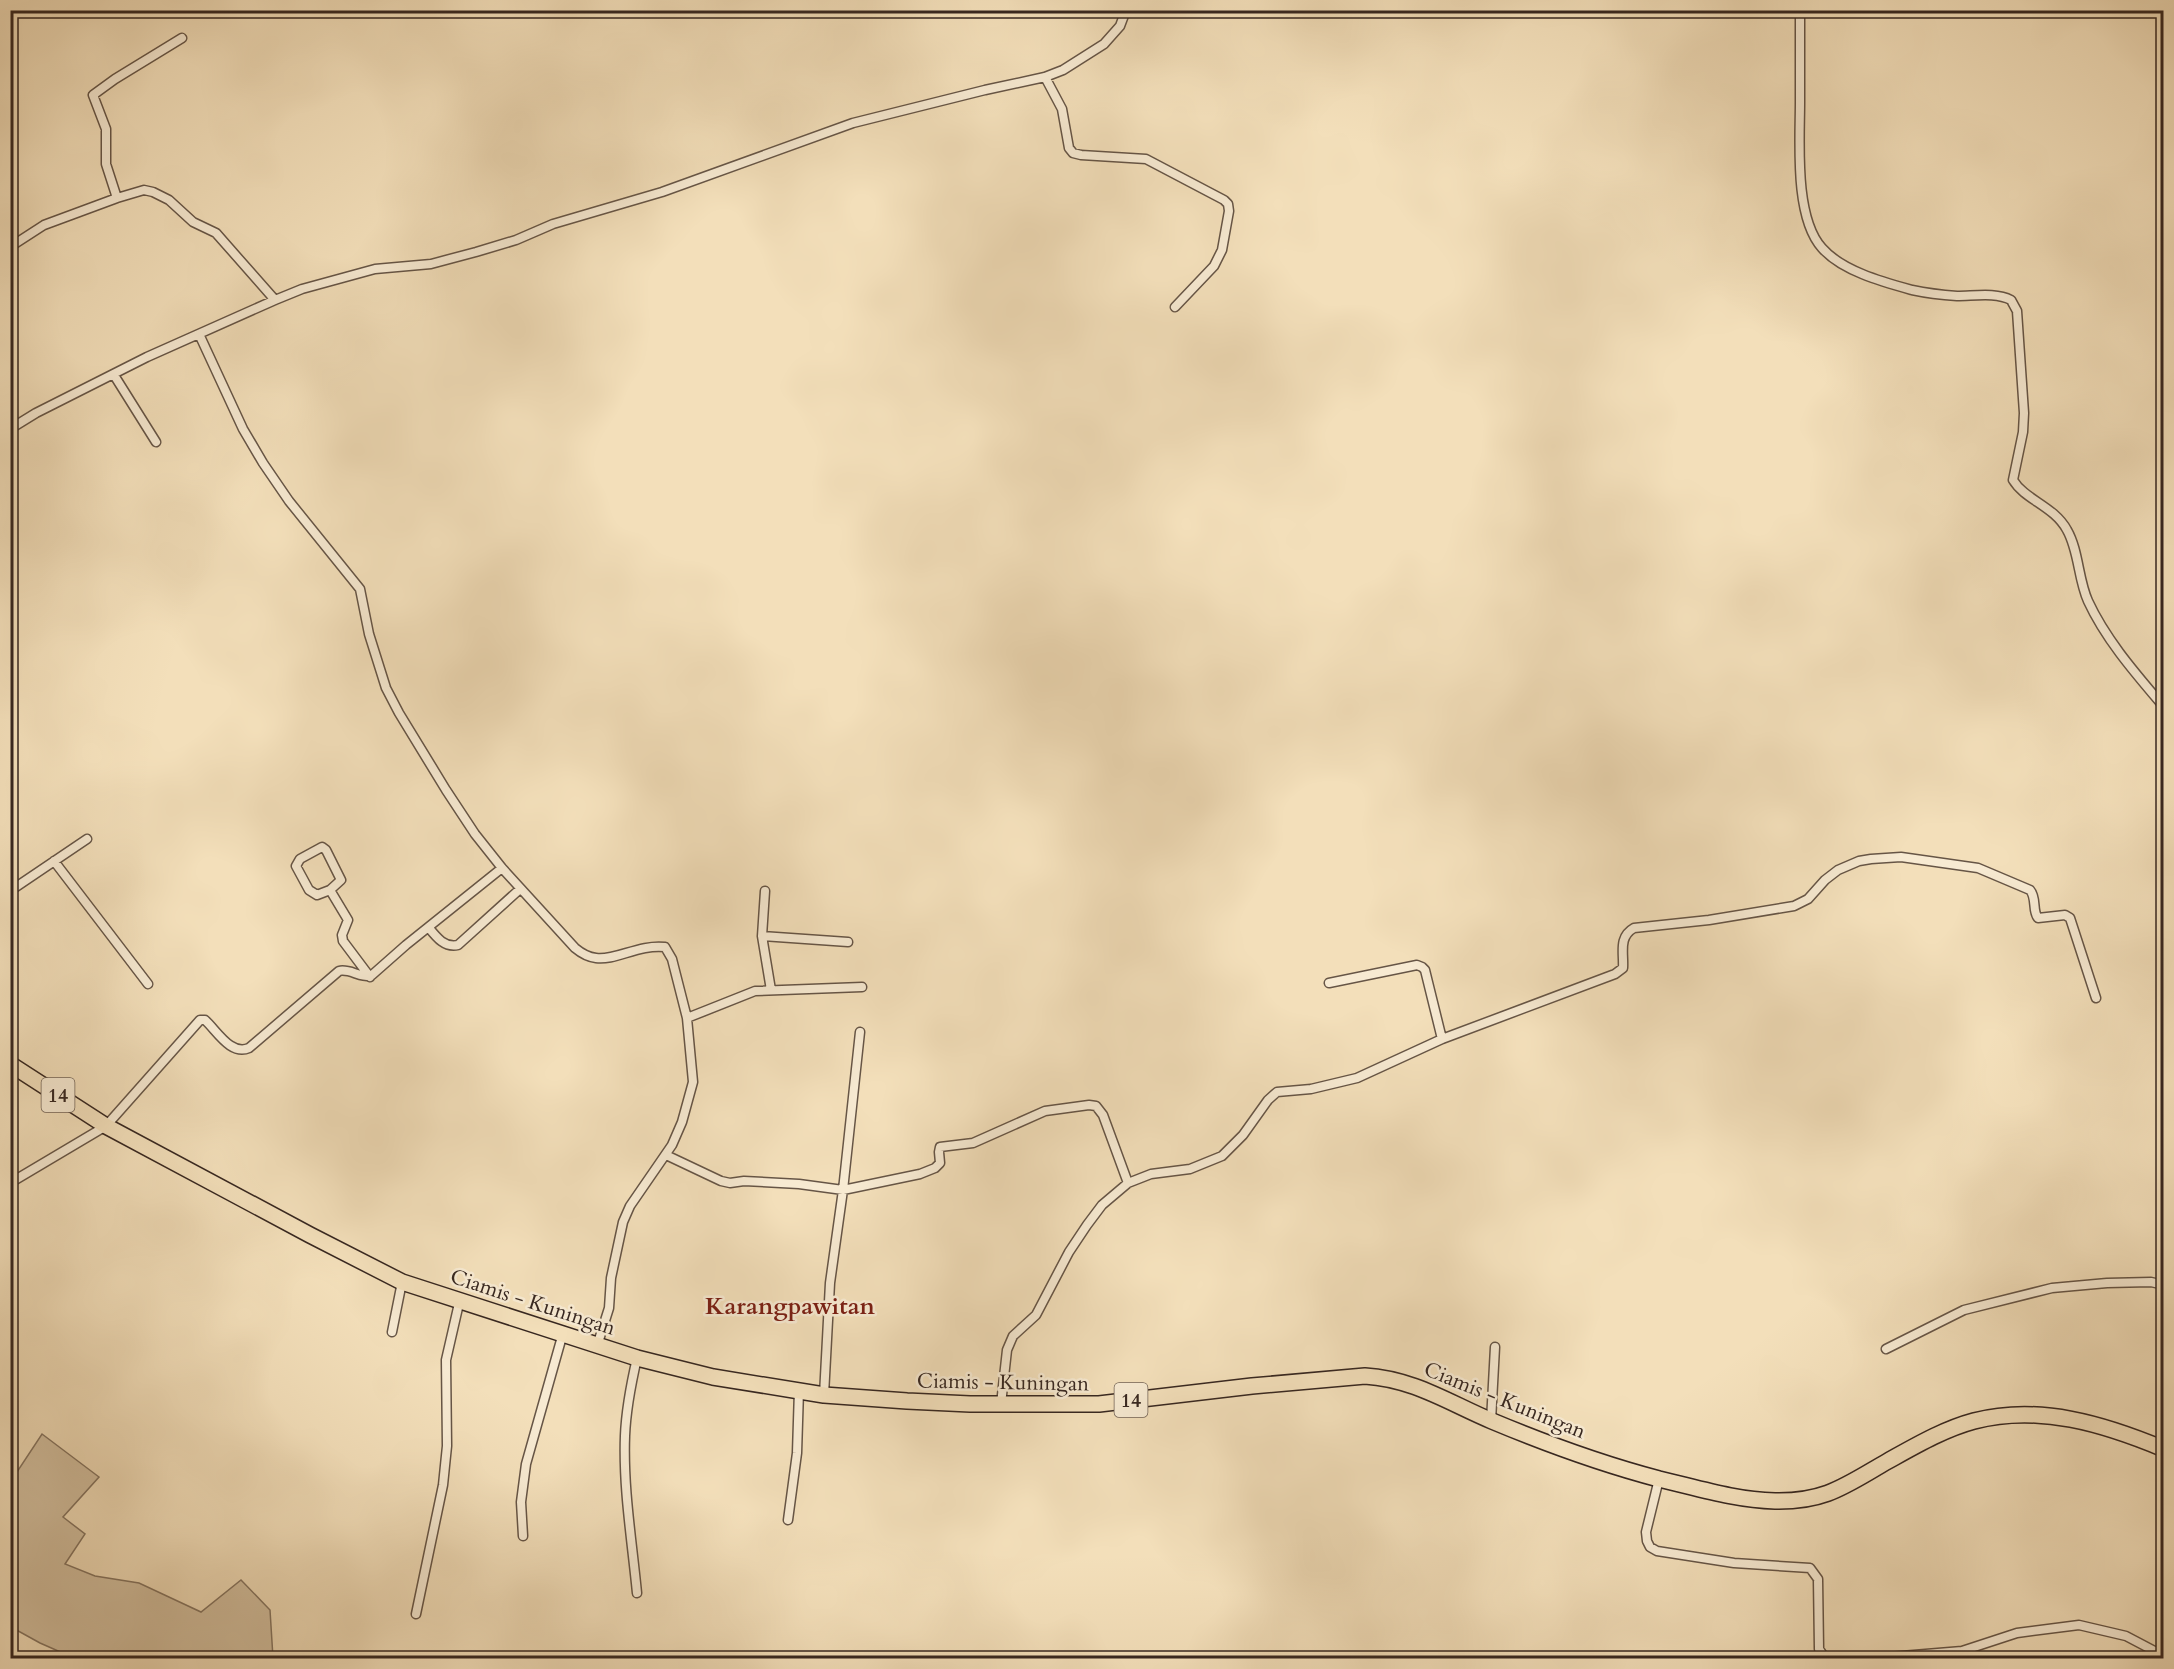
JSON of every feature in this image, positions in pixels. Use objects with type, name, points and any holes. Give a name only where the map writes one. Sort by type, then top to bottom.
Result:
[{"type":"highway","name":"Ciamis - Kuningan","points":[[10,1064],[106,1126],[402,1282],[460,1299],[597,1346],[712,1377],[824,1395],[917,1402],[1099,1404],[1252,1386],[1365,1376],[1390,1379],[1420,1387],[1491,1421],[1631,1472],[1702,1491],[1757,1500],[1787,1501],[1820,1497],[1846,1486],[1925,1441],[1952,1429],[1974,1421],[2023,1414],[2079,1419],[2135,1437],[2163,1449]]},
{"type":"street","points":[[10,429],[42,410],[147,357],[275,300],[333,280],[375,269],[431,264],[476,252],[516,240],[553,224],[662,192],[853,123],[1045,77],[1063,70],[1104,44],[1120,26],[1126,10]]},
{"type":"street","points":[[1800,10],[1800,165],[1804,201],[1812,234],[1821,248],[1832,257],[1852,269],[1893,284],[1938,294],[2006,297],[2015,305],[2024,413],[2023,432],[2013,480],[2022,490],[2057,516],[2067,529],[2087,599],[2112,640],[2163,707]]},
{"type":"street","points":[[117,198],[107,166],[106,129],[93,94],[182,38]]},
{"type":"street","points":[[1045,77],[1062,109],[1066,140],[1073,153],[1146,159],[1228,204],[1229,211],[1222,250],[1214,266],[1176,307]]},
{"type":"street","points":[[10,247],[44,225],[144,189],[169,200],[193,222],[216,233],[275,300]]},
{"type":"street","points":[[199,334],[243,429],[263,463],[289,501],[355,580],[360,589],[369,634],[392,701],[456,806],[502,868],[575,948],[585,955],[603,958],[645,947],[665,947],[672,959],[687,1018],[693,1082],[682,1122],[666,1155],[630,1206],[623,1222],[611,1278],[609,1308],[597,1346]]},
{"type":"street","points":[[114,375],[156,442]]},
{"type":"street","points":[[10,891],[87,839]]},
{"type":"street","points":[[318,849],[325,849],[341,879],[340,883],[330,890],[317,895],[311,893],[296,866],[297,862],[318,849]]},
{"type":"street","points":[[1001,1404],[1007,1350],[1010,1342],[1036,1315],[1068,1251],[1087,1225],[1102,1205],[1128,1183],[1151,1174],[1173,1173],[1197,1167],[1222,1156],[1243,1135],[1268,1100],[1277,1092],[1311,1089],[1357,1077],[1442,1039],[1615,974],[1623,968],[1622,941],[1624,935],[1634,928],[1709,920],[1794,906],[1808,899],[1825,880],[1838,870],[1859,861],[1890,857],[1911,858],[1986,870],[2032,892],[2038,918],[2068,916],[2072,920],[2097,998]]},
{"type":"street","points":[[54,861],[148,984]]},
{"type":"street","points":[[370,977],[502,868]]},
{"type":"street","points":[[429,928],[437,939],[452,946],[458,945],[468,939],[520,889]]},
{"type":"street","points":[[330,890],[348,920],[342,935],[343,941],[370,977]]},
{"type":"street","points":[[765,891],[762,936],[771,990]]},
{"type":"street","points":[[762,936],[848,942]]},
{"type":"street","points":[[1329,983],[1417,965],[1422,967],[1425,970],[1442,1039]]},
{"type":"street","points":[[10,1183],[106,1126],[200,1020],[205,1020],[232,1047],[245,1050],[339,971],[345,970],[370,977]]},
{"type":"street","points":[[687,1018],[755,991],[780,992],[862,987]]},
{"type":"street","points":[[824,1395],[830,1283],[843,1190],[860,1032]]},
{"type":"street","points":[[666,1155],[730,1183],[744,1181],[799,1184],[843,1190],[928,1171],[939,1165],[939,1150],[942,1146],[973,1143],[1045,1111],[1089,1105],[1096,1106],[1103,1115],[1128,1183]]},
{"type":"street","points":[[392,1332],[402,1282]]},
{"type":"street","points":[[1886,1349],[1964,1310],[2052,1288],[2107,1283],[2151,1282],[2163,1285]]},
{"type":"street","points":[[416,1614],[444,1476],[447,1446],[446,1360],[460,1299]]},
{"type":"street","points":[[523,1536],[521,1503],[526,1464],[563,1333]]},
{"type":"street","points":[[1491,1421],[1495,1347]]},
{"type":"street","points":[[636,1593],[625,1437],[629,1397],[637,1358]]},
{"type":"street","points":[[788,1520],[797,1453],[799,1390]]},
{"type":"street","points":[[1659,1479],[1646,1532],[1650,1547],[1657,1551],[1734,1563],[1810,1568],[1818,1579],[1819,1649],[1826,1659]]},
{"type":"street","points":[[1877,1659],[1962,1651],[2017,1633],[2079,1625],[2126,1636],[2163,1656]]},
{"type":"shaded area","points":[[42,1434],[99,1477],[63,1517],[85,1534],[65,1564],[95,1576],[139,1583],[201,1612],[241,1580],[270,1610],[273,1658],[74,1658],[11,1627],[11,1481]]},
{"type":"district","name":"Karangpawitan","points":[[790,1306]]}]
